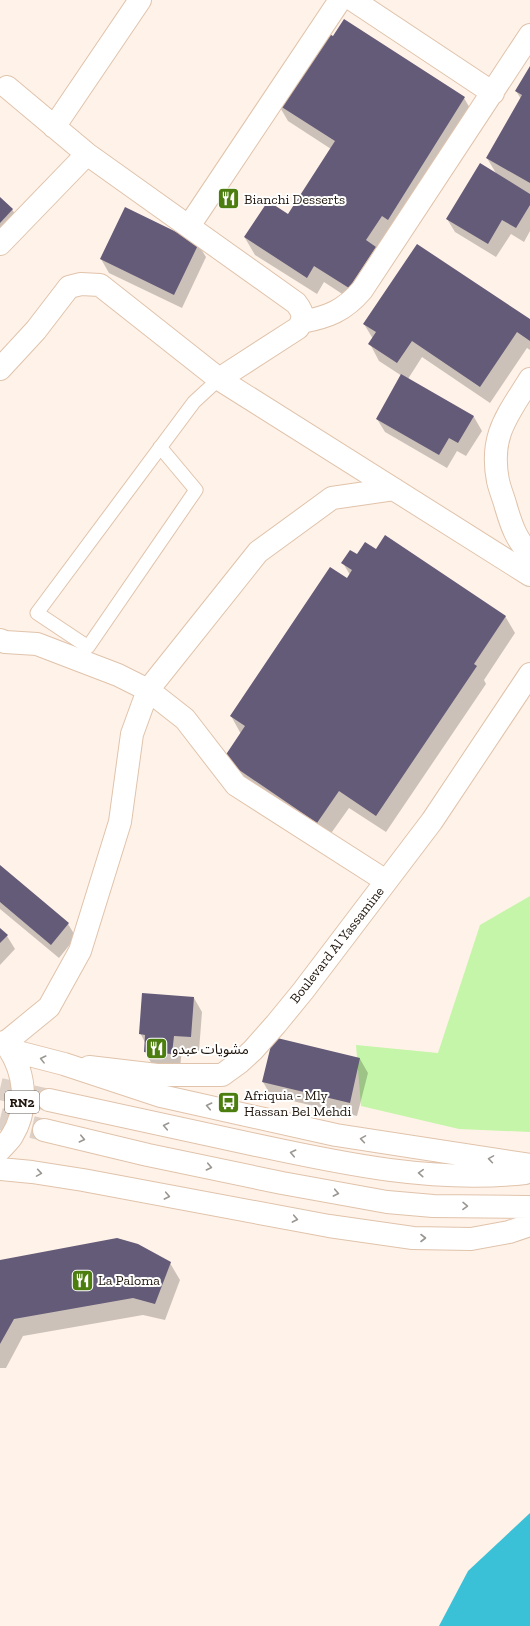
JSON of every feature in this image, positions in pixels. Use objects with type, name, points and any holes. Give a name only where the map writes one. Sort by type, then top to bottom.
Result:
[{"type":"main road","points":[[54,127],[140,0]]},
{"type":"main road","points":[[189,226],[340,0]]},
{"type":"main road","points":[[353,0],[493,93]]},
{"type":"main road","points":[[302,322],[326,316],[342,309],[362,290],[530,35]]},
{"type":"main road","points":[[7,87],[87,154],[296,303],[302,311],[302,322],[298,328],[219,379]]},
{"type":"main road","points":[[0,244],[87,154]]},
{"type":"main road","points":[[0,369],[36,330],[69,287],[82,284],[100,285],[219,379],[530,574]]},
{"type":"main road","points":[[530,379],[498,434],[495,449],[498,482],[511,522],[518,538],[530,554]]},
{"type":"main road","points":[[5,1044],[49,1007],[80,951],[120,822],[132,734],[148,690],[258,552],[332,498],[394,489]]},
{"type":"main road","points":[[0,640],[5,642],[36,644],[118,675],[148,690],[185,719],[236,785],[386,881]]},
{"type":"main road","name":"Boulevard Al Yassamine","points":[[64,1064],[157,1075],[222,1075],[253,1050],[276,1024],[432,821],[530,674]]},
{"type":"main road","points":[[5,1044],[161,1096],[336,1135],[530,1165]]},
{"type":"main road","name":"RN2","points":[[0,1150],[12,1135],[22,1112],[23,1088],[18,1064],[5,1044]]},
{"type":"main road","points":[[49,1100],[312,1157],[402,1172],[462,1176],[507,1175],[530,1172]]},
{"type":"main road","points":[[44,1130],[282,1183],[387,1202],[433,1206],[530,1207]]},
{"type":"main road","points":[[0,1169],[32,1172],[83,1180],[329,1226],[413,1238],[471,1239],[509,1232],[530,1225]]},
{"type":"lane","points":[[160,447],[196,490],[88,647],[37,613],[160,447],[194,402],[219,379]]},
{"type":"green space","points":[[530,896],[530,1132],[459,1129],[361,1106],[356,1045],[438,1053],[480,925]]},
{"type":"water","points":[[530,1513],[530,1626],[439,1626],[468,1571]]},
{"type":"building","points":[[344,19],[465,97],[388,220],[382,216],[366,240],[376,247],[349,288],[314,266],[307,278],[244,237],[268,201],[288,214],[335,141],[277,104],[324,31],[333,36]]},
{"type":"building","points":[[530,66],[530,183],[486,158],[522,95],[515,91]]},
{"type":"building","points":[[480,163],[530,194],[530,205],[516,228],[502,220],[488,244],[446,219]]},
{"type":"building","points":[[0,197],[13,209],[0,223]]},
{"type":"building","points":[[125,207],[199,243],[174,295],[100,259]]},
{"type":"building","points":[[417,244],[530,319],[530,341],[517,332],[480,387],[412,341],[397,363],[368,344],[376,332],[363,324]]},
{"type":"building","points":[[401,374],[474,416],[458,443],[449,438],[439,455],[376,419]]},
{"type":"building","points":[[385,535],[506,616],[474,664],[477,666],[376,816],[339,791],[317,823],[223,759],[245,726],[230,716],[330,567],[347,578],[352,570],[341,563],[350,550],[357,554],[365,542],[376,549]]},
{"type":"building","points":[[0,865],[69,923],[51,945],[0,902]]},
{"type":"building","points":[[0,928],[8,935],[0,943]]},
{"type":"building","points":[[142,993],[194,997],[191,1037],[174,1036],[172,1054],[144,1052],[145,1035],[139,1034]]},
{"type":"building","points":[[273,1037],[360,1058],[350,1103],[262,1082]]},
{"type":"building","name":"La Paloma","points":[[117,1238],[138,1244],[171,1262],[155,1304],[133,1298],[14,1319],[0,1344],[0,1260]]},
{"type":"tunnel","points":[[0,1089],[49,1100]]},
{"type":"tunnel","points":[[0,1119],[44,1130]]},
{"type":"place","name":"Bianchi Desserts","points":[[228,199]]},
{"type":"place","name":"مشويات عبدو","points":[[156,1049]]},
{"type":"place","name":"Afriquia - Mly Hassan Bel Mehdi","points":[[229,1103]]},
{"type":"place","name":"La Paloma","points":[[82,1280]]}]
